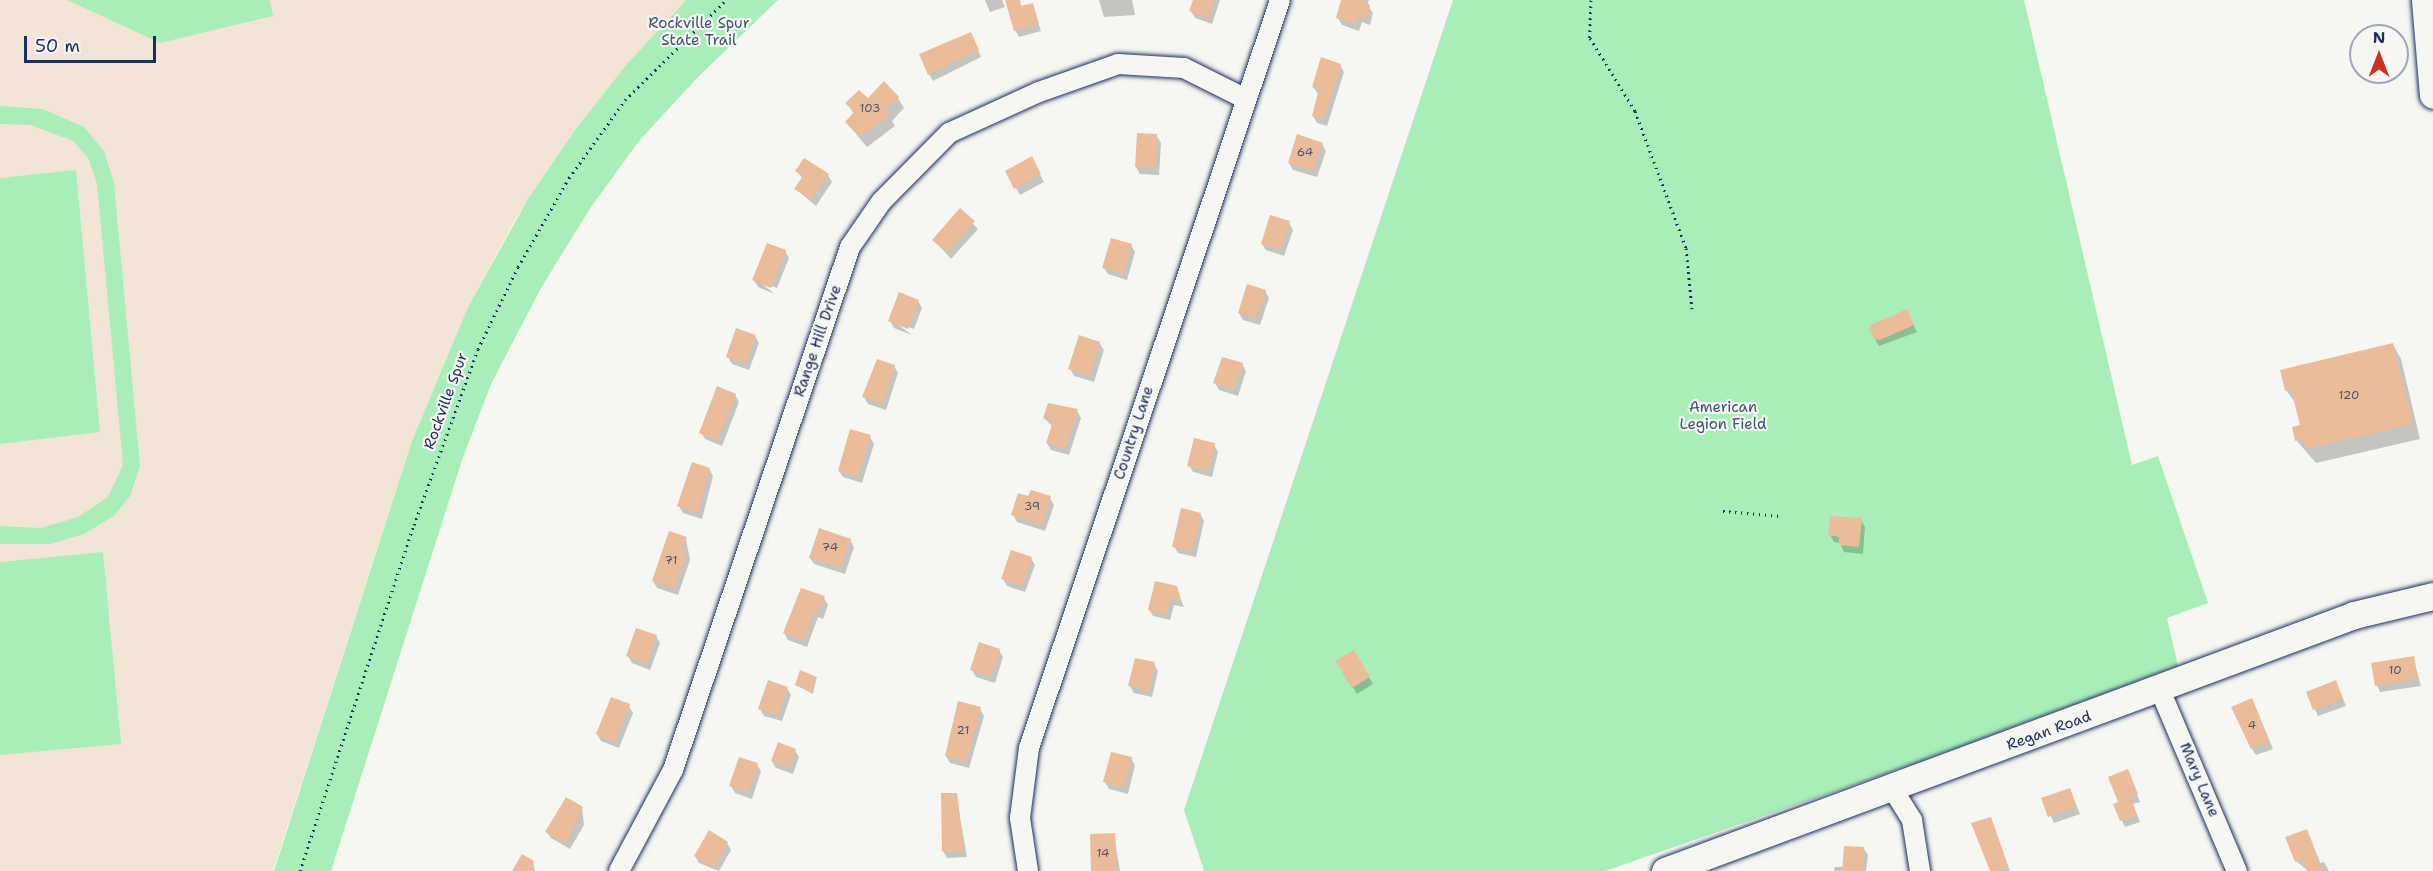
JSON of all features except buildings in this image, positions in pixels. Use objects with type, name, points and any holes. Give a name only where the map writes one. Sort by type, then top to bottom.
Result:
[{"type":"street","name":"Country Lane","points":[[1028,871],[1020,818],[1029,748],[1244,98],[1280,0]]},
{"type":"street","points":[[2425,0],[2433,95]]},
{"type":"street","name":"Range Hill Drive","points":[[619,871],[673,770],[850,247],[881,202],[949,133],[1039,92],[1118,64],[1184,68],[1244,98]]},
{"type":"street","name":"Regan Road","points":[[1665,871],[2160,690],[2354,615],[2433,596]]},
{"type":"street","name":"Mary Lane","points":[[2160,690],[2237,871]]},
{"type":"street","points":[[1893,789],[1912,820],[1920,871]]},
{"type":"path","name":"Rockville Spur","points":[[300,871],[414,525],[478,349],[518,267],[569,178],[625,100],[726,0]]},
{"type":"path","points":[[1592,0],[1590,38],[1635,111],[1686,248],[1692,309]]},
{"type":"path","points":[[1723,511],[1781,516]]},
{"type":"shaded area","points":[[0,0],[686,0],[626,65],[575,130],[517,216],[468,307],[412,441],[273,871],[0,871]]},
{"type":"green space","points":[[67,0],[270,0],[273,16],[160,43]]},
{"type":"green space","name":"Rockville Spur State Trail","points":[[686,0],[778,0],[697,78],[639,141],[591,207],[541,288],[491,384],[462,460],[331,871],[274,871],[412,441],[468,307],[528,199],[575,130],[626,65]]},
{"type":"green space","name":"American Legion Field","points":[[1453,0],[2024,0],[2132,465],[2158,456],[2208,603],[2167,618],[2178,666],[1910,765],[1605,871],[1204,871],[1184,810]]},
{"type":"green space","points":[[0,106],[43,109],[84,127],[104,151],[114,183],[140,466],[130,496],[114,516],[84,534],[50,544],[0,544],[0,526],[41,528],[78,517],[108,497],[123,465],[97,184],[88,158],[73,141],[30,125],[0,124]]},
{"type":"green space","points":[[76,170],[100,432],[0,444],[0,178]]},
{"type":"green space","points":[[103,552],[121,744],[0,755],[0,562]]}]
